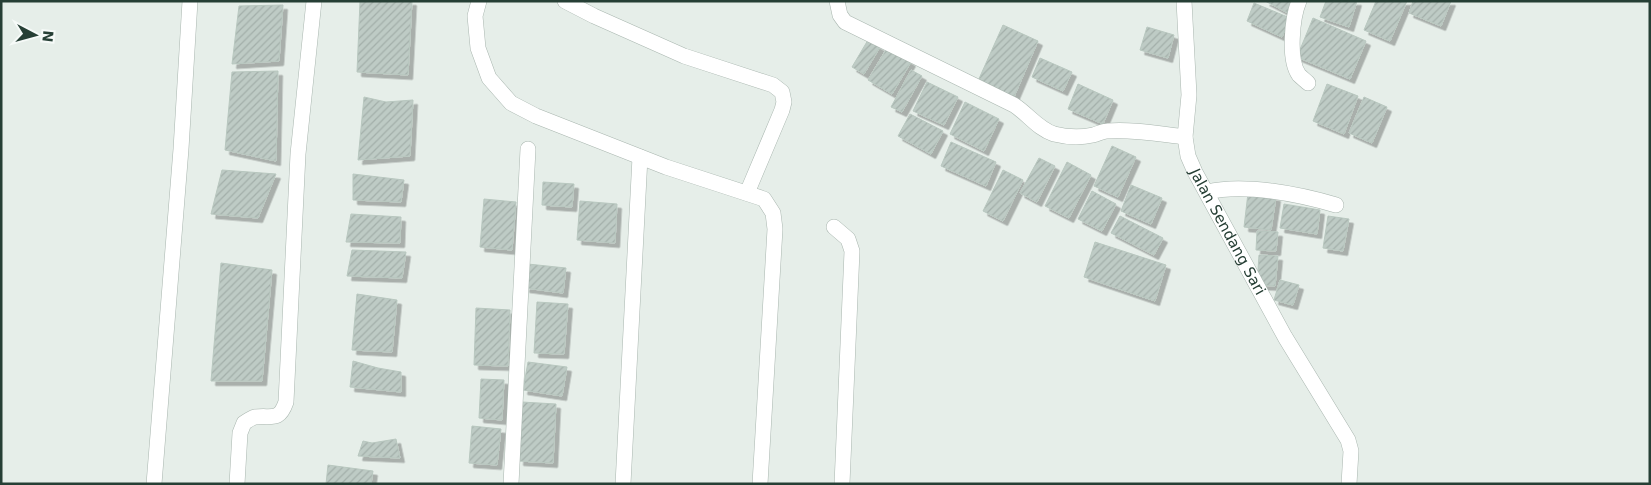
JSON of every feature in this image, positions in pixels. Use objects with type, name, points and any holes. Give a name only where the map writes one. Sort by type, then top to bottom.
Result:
[{"type":"street","points":[[154,484],[181,149],[190,1]]},
{"type":"street","points":[[237,484],[240,433],[244,423],[253,417],[275,417],[282,412],[286,402],[298,154],[314,1]]},
{"type":"street","points":[[479,1],[476,16],[478,48],[489,78],[511,104],[536,116],[666,167],[764,199],[773,213],[775,230],[760,484]]},
{"type":"street","points":[[565,1],[684,56],[773,85],[782,92],[784,102],[782,110],[747,193]]},
{"type":"street","points":[[837,1],[840,15],[845,22],[1014,104],[1038,126],[1054,134],[1075,137],[1093,135],[1105,131],[1126,131],[1185,137]]},
{"type":"street","name":"Jalan Sendang Sari","points":[[1184,1],[1189,95],[1185,137],[1188,156],[1285,338],[1348,440],[1351,451],[1349,484]]},
{"type":"street","points":[[1299,1],[1292,24],[1292,41],[1299,75],[1308,83]]},
{"type":"street","points":[[511,484],[528,149]]},
{"type":"street","points":[[623,484],[640,157]]},
{"type":"street","points":[[1207,192],[1220,189],[1248,189],[1314,198],[1336,205]]},
{"type":"street","points":[[834,227],[848,239],[852,251],[842,484]]},
{"type":"building","points":[[360,1],[412,1],[408,75],[357,72]]},
{"type":"building","points":[[1265,1],[1296,1],[1290,14]]},
{"type":"building","points":[[1326,1],[1357,1],[1349,27],[1320,17]]},
{"type":"building","points":[[1376,1],[1407,1],[1390,41],[1364,30]]},
{"type":"building","points":[[1413,1],[1451,1],[1441,26],[1409,13]]},
{"type":"building","points":[[1254,3],[1290,18],[1282,37],[1247,21]]},
{"type":"building","points":[[283,5],[279,61],[232,64],[239,6]]},
{"type":"building","points":[[1313,18],[1366,41],[1350,79],[1297,57]]},
{"type":"building","points":[[1003,25],[1038,41],[1014,97],[978,81]]},
{"type":"building","points":[[1147,27],[1174,35],[1168,58],[1140,50]]},
{"type":"building","points":[[868,40],[880,47],[864,74],[852,67]]},
{"type":"building","points":[[887,48],[911,62],[892,94],[868,80]]},
{"type":"building","points":[[1040,58],[1072,72],[1063,91],[1032,77]]},
{"type":"building","points":[[911,70],[922,76],[902,112],[891,107]]},
{"type":"building","points":[[278,71],[276,161],[225,150],[232,72]]},
{"type":"building","points":[[927,82],[958,97],[944,125],[913,111]]},
{"type":"building","points":[[1078,84],[1113,100],[1103,124],[1068,109]]},
{"type":"building","points":[[1327,84],[1358,96],[1344,134],[1313,121]]},
{"type":"building","points":[[364,97],[386,102],[413,100],[410,156],[358,160]]},
{"type":"building","points":[[1364,97],[1387,107],[1372,143],[1349,133]]},
{"type":"building","points":[[965,102],[999,119],[984,151],[950,134]]},
{"type":"building","points":[[910,114],[943,131],[931,154],[898,136]]},
{"type":"building","points":[[951,142],[996,162],[986,186],[941,166]]},
{"type":"building","points":[[1112,146],[1136,157],[1118,197],[1094,186]]},
{"type":"building","points":[[1039,158],[1055,166],[1037,202],[1020,193]]},
{"type":"building","points":[[1067,162],[1091,175],[1069,218],[1045,206]]},
{"type":"building","points":[[222,170],[276,174],[258,218],[211,214]]},
{"type":"building","points":[[1003,170],[1023,180],[1003,221],[983,211]]},
{"type":"building","points":[[353,174],[404,180],[401,202],[353,200]]},
{"type":"building","points":[[543,182],[574,184],[572,207],[542,205]]},
{"type":"building","points":[[1131,185],[1162,198],[1151,224],[1121,211]]},
{"type":"building","points":[[1092,191],[1116,204],[1102,231],[1078,219]]},
{"type":"building","points":[[1248,193],[1276,197],[1271,230],[1244,227]]},
{"type":"building","points":[[484,199],[516,202],[512,250],[480,247]]},
{"type":"building","points":[[580,201],[617,204],[615,243],[577,240]]},
{"type":"building","points":[[1284,204],[1320,210],[1317,234],[1280,228]]},
{"type":"building","points":[[351,214],[401,217],[400,243],[346,242]]},
{"type":"building","points":[[1120,216],[1163,238],[1154,255],[1111,233]]},
{"type":"building","points":[[1328,216],[1349,219],[1343,251],[1323,248]]},
{"type":"building","points":[[1257,231],[1278,232],[1276,251],[1256,250]]},
{"type":"building","points":[[1095,242],[1166,265],[1155,301],[1084,277]]},
{"type":"building","points":[[352,250],[406,252],[402,278],[347,276]]},
{"type":"building","points":[[1259,255],[1278,256],[1275,286],[1257,285]]},
{"type":"building","points":[[221,263],[272,270],[262,381],[211,381]]},
{"type":"building","points":[[528,264],[566,268],[563,293],[525,288]]},
{"type":"building","points":[[1280,280],[1299,285],[1293,305],[1274,300]]},
{"type":"building","points":[[357,294],[397,300],[392,352],[352,350]]},
{"type":"building","points":[[537,302],[568,304],[564,354],[534,353]]},
{"type":"building","points":[[476,308],[510,310],[508,366],[474,365]]},
{"type":"building","points":[[353,361],[401,372],[401,392],[350,387]]},
{"type":"building","points":[[528,362],[567,367],[562,396],[523,390]]},
{"type":"building","points":[[481,379],[504,380],[502,420],[479,418]]},
{"type":"building","points":[[522,402],[556,404],[553,463],[519,461]]},
{"type":"building","points":[[472,426],[501,429],[497,465],[469,463]]},
{"type":"building","points":[[396,439],[400,458],[358,456],[363,441],[372,443]]},
{"type":"building","points":[[328,465],[373,471],[371,484],[326,484]]}]
